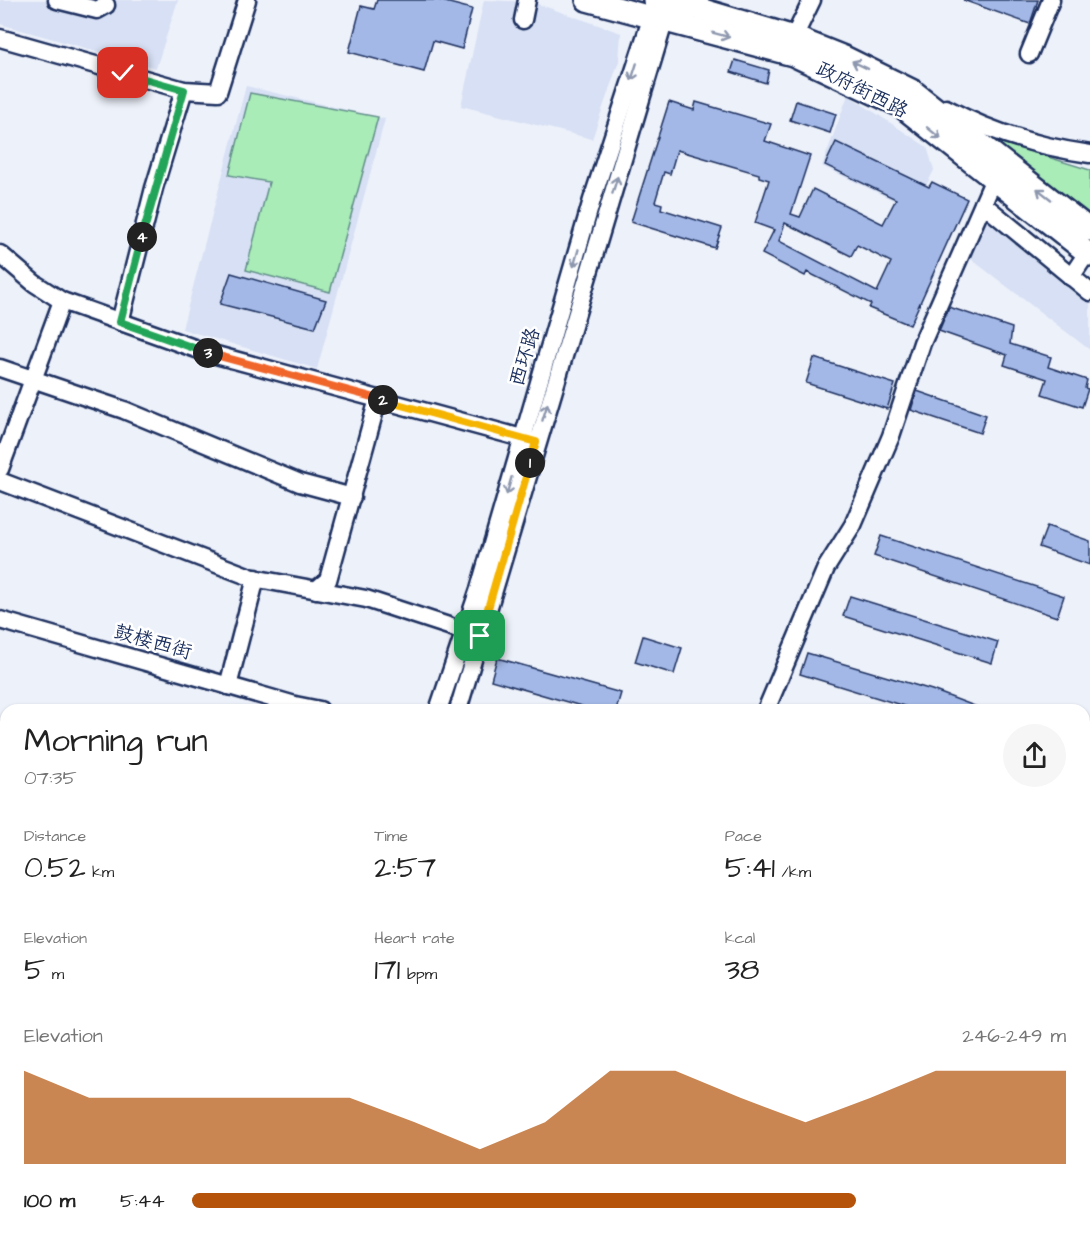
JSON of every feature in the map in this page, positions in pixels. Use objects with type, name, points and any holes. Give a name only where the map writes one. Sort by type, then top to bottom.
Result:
[{"type":"main road","points":[[586,0],[661,6]]},
{"type":"main road","name":"政府街西路","points":[[661,6],[700,9],[794,37],[844,57],[913,91],[1090,230]]},
{"type":"main road","name":"政府街西路","points":[[661,6],[793,55],[901,106],[1088,254]]},
{"type":"street","points":[[57,0],[97,10],[106,5]]},
{"type":"street","points":[[0,38],[184,90],[218,92],[246,0]]},
{"type":"street","points":[[523,20],[527,0]]},
{"type":"street","points":[[794,37],[812,0]]},
{"type":"street","points":[[1029,54],[1051,0]]},
{"type":"street","name":"西环路","points":[[459,704],[472,634],[661,6]]},
{"type":"street","points":[[120,322],[154,188],[184,90]]},
{"type":"street","points":[[913,91],[976,124],[1038,143],[1090,154]]},
{"type":"street","points":[[768,704],[826,568],[853,525],[891,436],[922,343],[993,181]]},
{"type":"street","points":[[983,204],[1090,292]]},
{"type":"street","points":[[0,254],[34,283],[63,301],[205,352],[529,440]]},
{"type":"street","points":[[1071,277],[1088,254]]},
{"type":"street","points":[[0,469],[63,301]]},
{"type":"street","points":[[0,368],[124,410],[300,483],[352,497]]},
{"type":"street","points":[[316,590],[328,580],[378,399]]},
{"type":"street","points":[[0,481],[256,578],[366,598],[472,634]]},
{"type":"street","points":[[228,686],[256,578]]},
{"type":"street","name":"鼓楼西街","points":[[0,620],[289,704]]},
{"type":"street","name":"西环路","points":[[441,704],[472,634]]},
{"type":"shaded area","points":[[0,0],[178,0],[156,68],[0,24]]},
{"type":"shaded area","points":[[484,0],[532,2],[621,33],[619,61],[592,139],[461,106]]},
{"type":"shaded area","points":[[246,86],[385,119],[317,369],[182,329]]},
{"type":"shaded area","points":[[848,95],[927,147],[934,170],[914,210],[822,166]]},
{"type":"shaded area","points":[[986,210],[1090,296],[1090,350],[963,253]]},
{"type":"green space","points":[[250,93],[378,117],[330,292],[246,270],[269,182],[229,175]]},
{"type":"green space","points":[[993,140],[1090,170],[1090,214]]},
{"type":"building","points":[[377,0],[438,0],[472,9],[462,49],[433,41],[424,72],[349,52],[361,6],[374,9]]},
{"type":"building","points":[[963,0],[1038,0],[1030,24]]},
{"type":"building","points":[[735,60],[769,70],[766,83],[731,72]]},
{"type":"building","points":[[796,101],[836,114],[830,133],[790,120]]},
{"type":"building","points":[[669,102],[694,110],[696,102],[771,124],[765,141],[810,156],[791,214],[800,217],[813,189],[883,224],[896,199],[825,165],[836,142],[929,187],[932,182],[967,199],[910,325],[869,308],[871,304],[807,272],[805,276],[762,254],[774,230],[755,223],[769,180],[759,177],[759,174],[677,150],[670,174],[664,172],[655,202],[662,204],[661,209],[722,228],[715,248],[631,222]],"holes":[[[785,223],[851,256],[857,245],[891,262],[877,292],[779,241]]]},
{"type":"building","points":[[231,273],[326,300],[315,328],[220,304]]},
{"type":"building","points":[[949,307],[1012,328],[1010,344],[1051,357],[1048,367],[1087,380],[1085,388],[1088,389],[1082,407],[1042,394],[1047,379],[1004,365],[1007,355],[939,331]]},
{"type":"building","points":[[814,358],[895,384],[887,409],[806,383]]},
{"type":"building","points":[[917,391],[986,415],[980,433],[911,410]]},
{"type":"building","points":[[1047,526],[1090,541],[1090,565],[1039,547]]},
{"type":"building","points":[[881,536],[1064,596],[1057,617],[874,556]]},
{"type":"building","points":[[850,596],[998,642],[992,663],[843,616]]},
{"type":"building","points":[[643,636],[682,648],[674,674],[635,662]]},
{"type":"building","points":[[807,653],[932,690],[969,704],[898,704],[800,674]]},
{"type":"building","points":[[497,658],[621,693],[618,704],[574,704],[491,680]]},
{"type":"route","points":[[123,73],[184,90],[154,188],[120,322],[205,352],[536,442],[480,636]]}]
